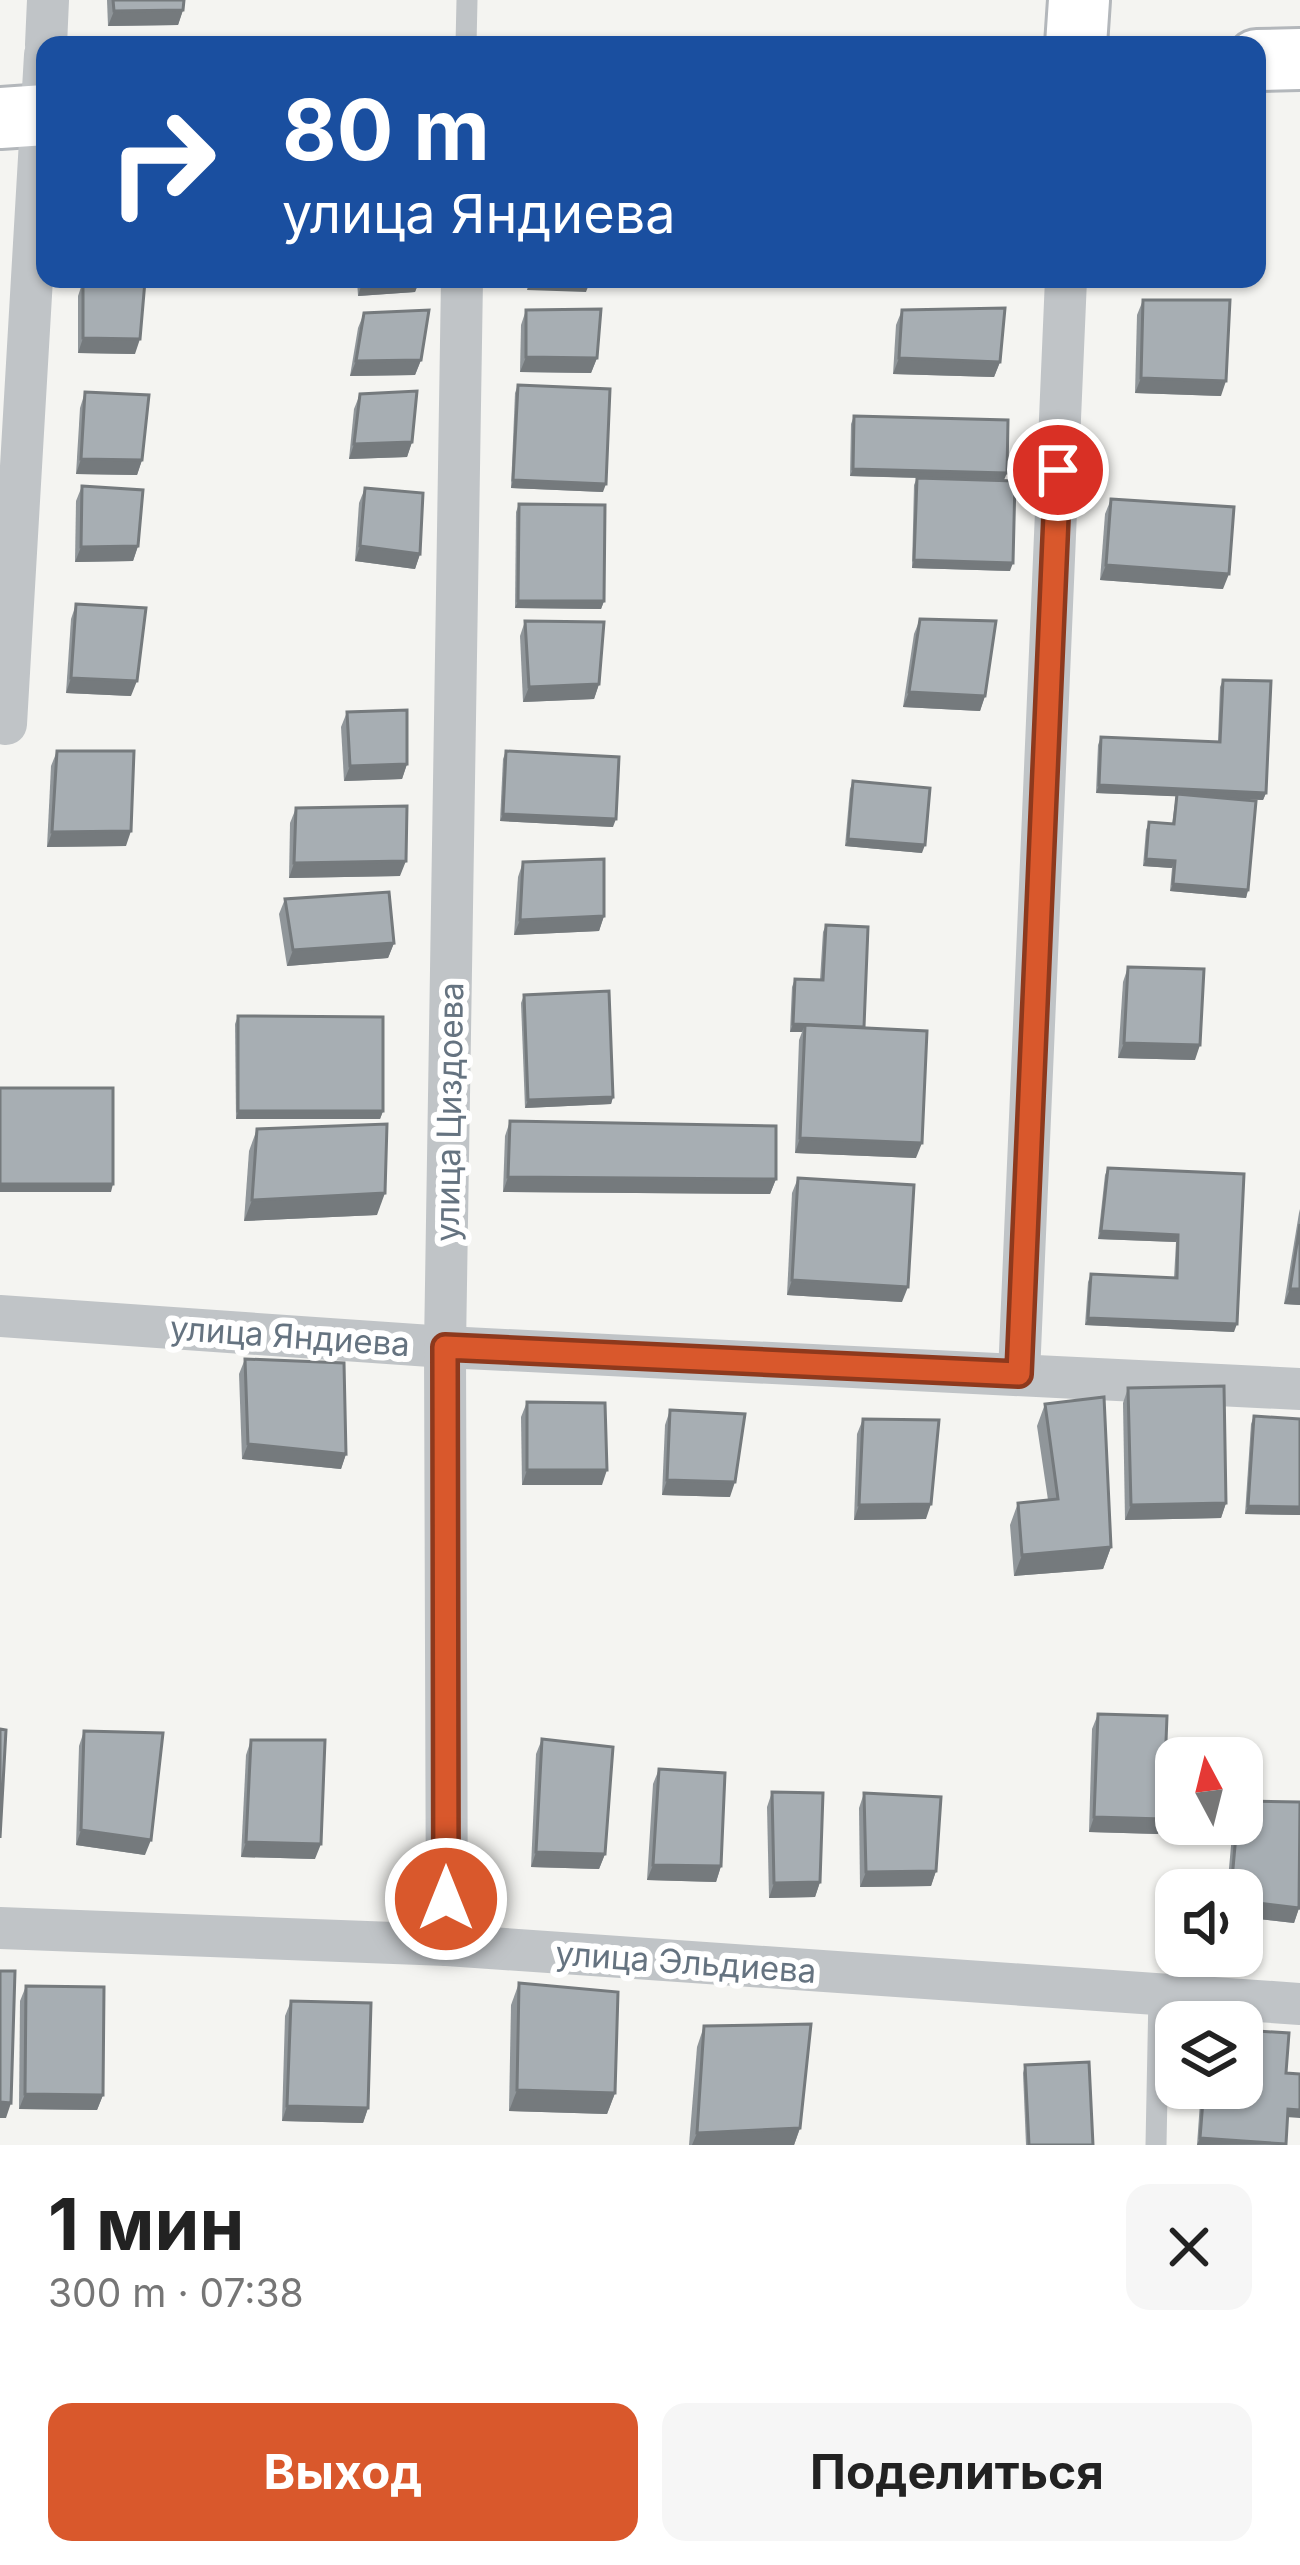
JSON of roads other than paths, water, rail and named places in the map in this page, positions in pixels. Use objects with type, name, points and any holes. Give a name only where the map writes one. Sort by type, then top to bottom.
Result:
[{"type":"street","points":[[46,36],[48,0]]},
{"type":"street","points":[[1077,36],[1079,0]]},
{"type":"street","points":[[1266,60],[1300,59]]},
{"type":"street","points":[[6,724],[29,116]]},
{"type":"street","name":"улица Циздоева","points":[[447,1945],[445,1347],[462,288]]},
{"type":"street","points":[[1019,1374],[1066,288]]},
{"type":"street","name":"улица Яндиева","points":[[0,1316],[445,1347],[1300,1389]]},
{"type":"street","name":"улица Эльдиева","points":[[0,1928],[447,1945],[1300,2004]]},
{"type":"lane","points":[[466,36],[467,0]]},
{"type":"lane","points":[[1156,2145],[1159,1994]]}]
